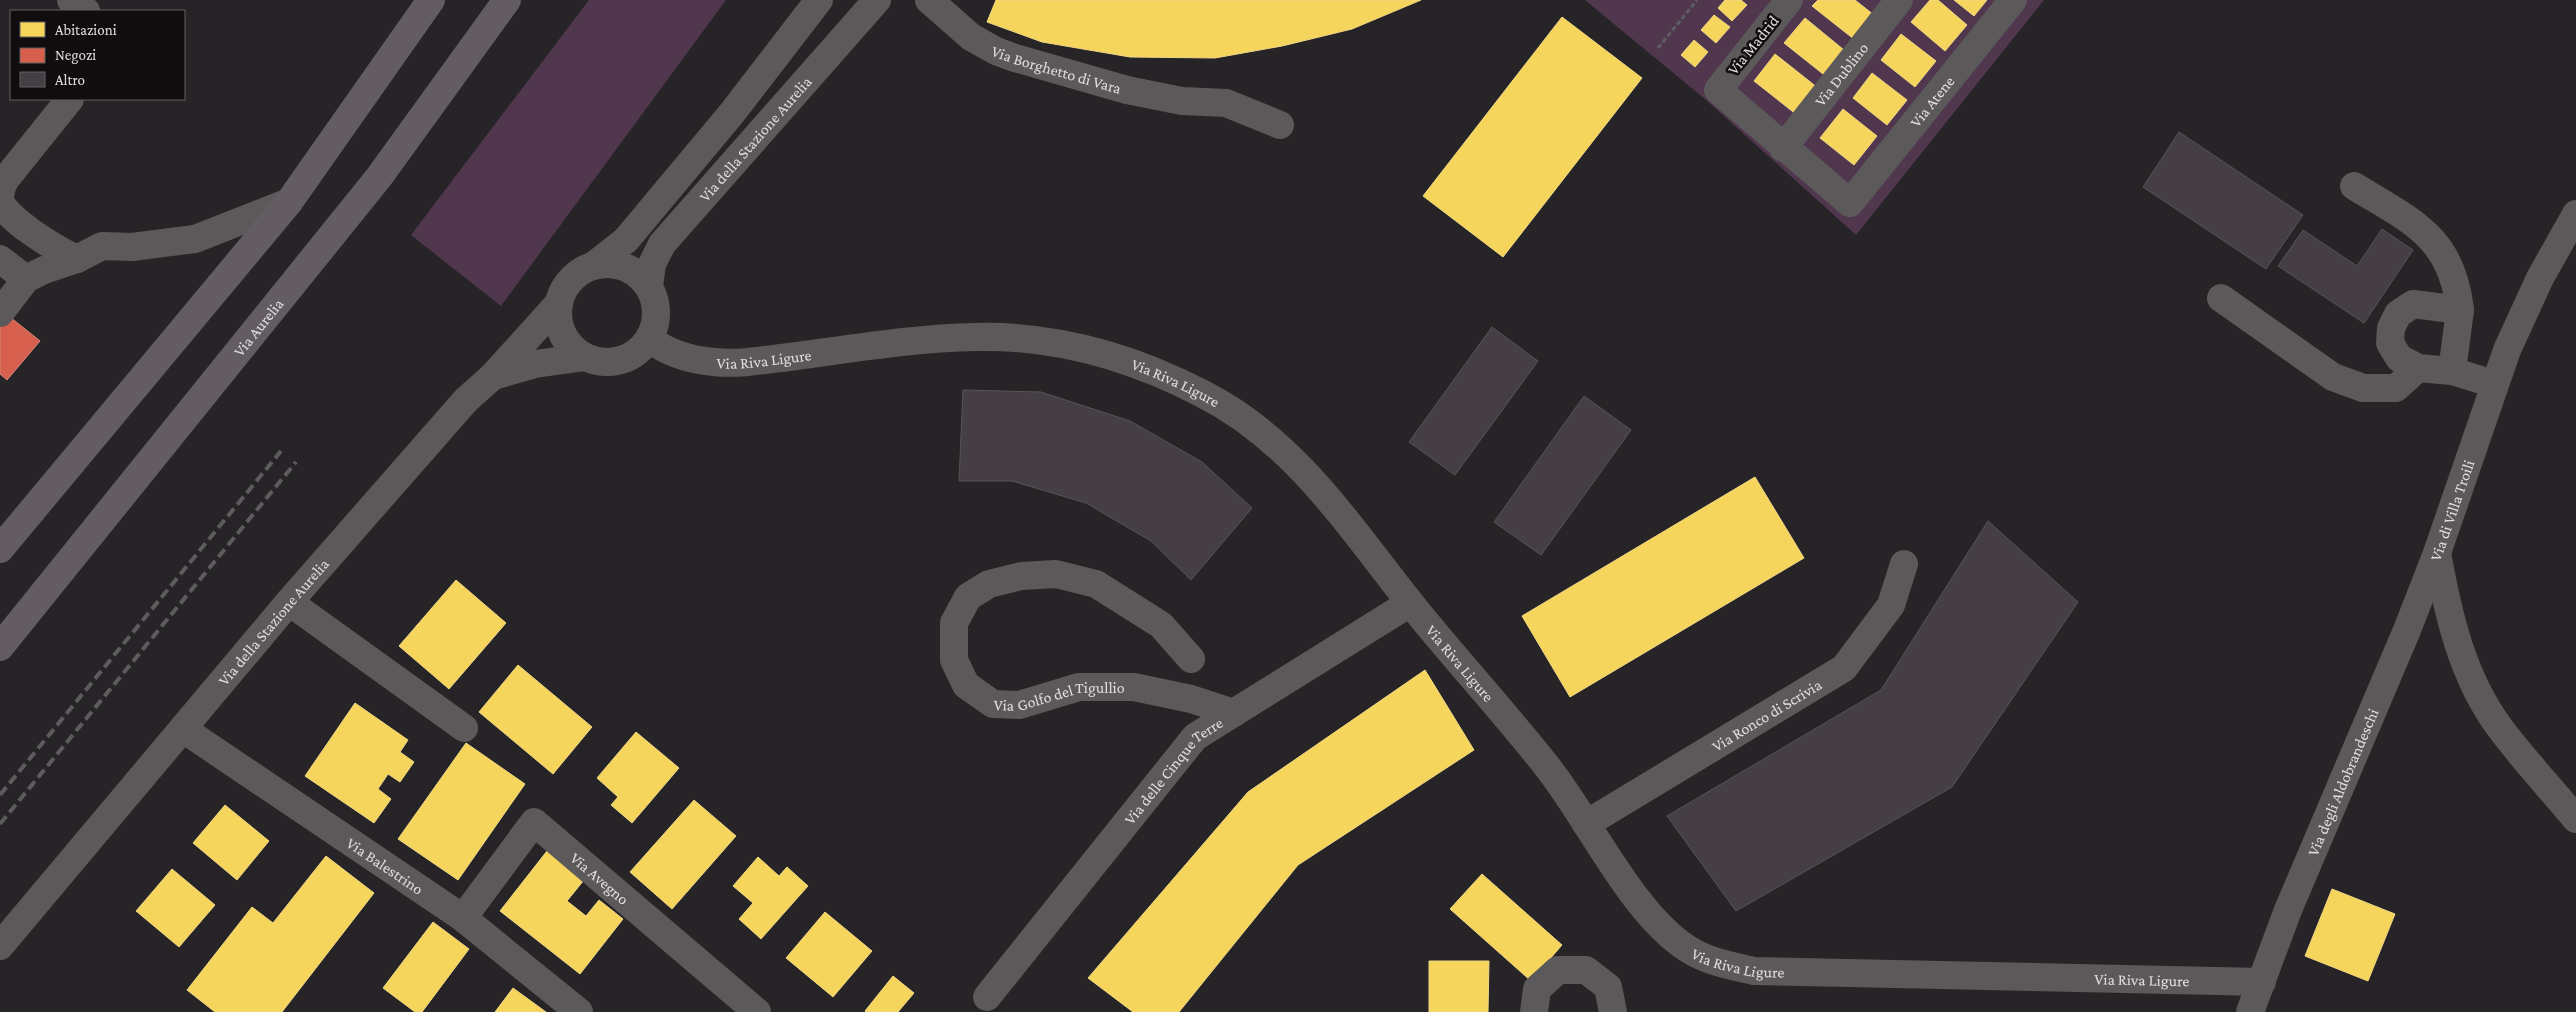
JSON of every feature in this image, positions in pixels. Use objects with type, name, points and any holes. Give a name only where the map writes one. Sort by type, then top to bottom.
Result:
[{"type":"highway","points":[[0,549],[288,202],[431,0]]},
{"type":"highway","name":"Via Aurelia","points":[[0,648],[379,177],[507,0]]},
{"type":"street","points":[[71,0],[85,10]]},
{"type":"street","points":[[593,266],[616,264],[629,268],[649,286],[655,299],[657,313],[655,327],[649,339],[638,352],[622,360],[606,362],[585,357],[574,350],[564,336],[558,320],[559,303],[565,287],[576,274],[593,266],[626,240],[732,113],[819,0]]},
{"type":"street","name":"Via della Stazione Aurelia","points":[[649,286],[652,264],[662,244],[877,0]]},
{"type":"street","name":"Via Borghetto di Vara","points":[[929,0],[970,36],[996,51],[1035,65],[1127,90],[1214,102],[1280,125]]},
{"type":"street","name":"Via Madrid","points":[[1783,148],[1718,90],[1789,0]]},
{"type":"street","name":"Via Dublino","points":[[1783,148],[1899,0]]},
{"type":"street","name":"Via Atene","points":[[1783,148],[1850,203],[2013,0]]},
{"type":"street","points":[[69,100],[5,180],[0,189],[0,198],[4,208],[16,219],[58,250],[77,259]]},
{"type":"street","points":[[2354,186],[2422,228],[2444,254],[2459,298],[2460,310],[2452,371]]},
{"type":"street","points":[[0,313],[26,279],[44,270],[77,259],[102,246],[132,248],[195,239],[288,202]]},
{"type":"street","name":"Via di Villa Troili","points":[[2576,214],[2522,314],[2494,384],[2437,553],[2454,635],[2482,698],[2499,727],[2576,819]]},
{"type":"street","points":[[0,259],[26,279]]},
{"type":"street","points":[[2221,298],[2333,377],[2363,388],[2396,388],[2418,368]]},
{"type":"street","points":[[494,376],[559,303]]},
{"type":"street","points":[[2460,310],[2413,304],[2398,314],[2391,328],[2390,343],[2399,358],[2418,368],[2452,371],[2494,384]]},
{"type":"street","name":"Via Riva Ligure","points":[[649,339],[660,347],[684,356],[715,362],[765,359],[974,337],[1052,341],[1134,363],[1207,396],[1239,416],[1276,444],[1313,480],[1410,603],[1551,771],[1586,824],[1658,924],[1692,952],[1731,966],[1761,971],[2262,982]]},
{"type":"street","name":"Via della Stazione Aurelia","points":[[0,946],[290,602],[454,412],[494,376],[535,364],[585,357]]},
{"type":"street","name":"Via degli Aldobrandeschi","points":[[2250,1012],[2288,910],[2407,630],[2437,553]]},
{"type":"street","name":"Via Ronco di Scrivia","points":[[1586,824],[1844,668],[1891,605],[1904,564]]},
{"type":"street","name":"Via Golfo del Tigullio","points":[[1191,659],[1161,625],[1096,584],[1056,574],[1021,576],[989,584],[968,597],[954,623],[954,660],[966,685],[993,704],[1019,705],[1079,687],[1134,686],[1191,699],[1234,713]]},
{"type":"street","points":[[290,602],[464,728]]},
{"type":"street","name":"Via delle Cinque Terre","points":[[987,997],[1195,738],[1410,603]]},
{"type":"street","name":"Via Balestrino","points":[[183,729],[463,918],[579,1012]]},
{"type":"street","name":"Via Avegno","points":[[463,918],[534,822],[757,1012]]},
{"type":"street","points":[[1534,1012],[1537,989],[1558,970],[1586,970],[1608,987],[1613,1012]]},
{"type":"path","points":[[1658,48],[1697,0]]},
{"type":"shaded area","points":[[589,0],[726,0],[501,306],[411,235]]},
{"type":"shaded area","points":[[1585,0],[2044,0],[1856,235],[1706,100]]},
{"type":"building: Abitazioni","points":[[996,0],[1421,0],[1352,29],[1282,46],[1215,58],[1130,57],[1042,42],[987,22]]},
{"type":"building: Abitazioni","points":[[1725,0],[1741,0],[1747,5],[1732,21],[1718,8]]},
{"type":"building: Abitazioni","points":[[1818,0],[1855,0],[1874,15],[1855,40],[1812,6]]},
{"type":"building: Abitazioni","points":[[1930,0],[1938,0],[1967,25],[1945,51],[1911,22]]},
{"type":"building: Abitazioni","points":[[1954,0],[1987,0],[1974,16]]},
{"type":"building: Abitazioni","points":[[1714,15],[1730,27],[1716,43],[1701,30]]},
{"type":"building: Abitazioni","points":[[1562,17],[1642,78],[1503,257],[1423,196]]},
{"type":"building: Abitazioni","points":[[1805,18],[1844,50],[1823,74],[1784,43]]},
{"type":"building: Abitazioni","points":[[1901,34],[1936,61],[1915,87],[1881,60]]},
{"type":"building: Abitazioni","points":[[1694,40],[1708,52],[1695,67],[1681,55]]},
{"type":"building: Abitazioni","points":[[1775,54],[1818,88],[1797,115],[1754,81]]},
{"type":"building: Abitazioni","points":[[1872,73],[1907,100],[1887,125],[1853,98]]},
{"type":"building: Abitazioni","points":[[1843,109],[1877,136],[1854,165],[1820,138]]},
{"type":"building: Abitazioni","points":[[1755,477],[1804,558],[1570,697],[1522,616]]},
{"type":"building: Abitazioni","points":[[456,580],[506,623],[449,689],[399,646]]},
{"type":"building: Abitazioni","points":[[518,665],[592,727],[553,774],[479,712]]},
{"type":"building: Abitazioni","points":[[1425,670],[1474,750],[1298,865],[1179,1012],[1133,1012],[1088,978],[1248,792]]},
{"type":"building: Abitazioni","points":[[355,703],[408,740],[400,752],[414,762],[400,782],[388,774],[378,789],[391,799],[374,823],[305,776]]},
{"type":"building: Abitazioni","points":[[636,732],[679,768],[632,823],[611,805],[618,797],[597,778]]},
{"type":"building: Abitazioni","points":[[466,743],[525,784],[458,880],[398,839]]},
{"type":"building: Abitazioni","points":[[694,800],[736,836],[672,909],[630,872]]},
{"type":"building: Abitazioni","points":[[225,805],[269,841],[237,880],[193,843]]},
{"type":"building: Abitazioni","points":[[547,851],[584,880],[567,901],[586,916],[599,900],[623,919],[580,974],[500,911]]},
{"type":"building: Abitazioni","points":[[326,856],[374,893],[282,1012],[215,1012],[187,990],[252,907],[273,923]]},
{"type":"building: Abitazioni","points":[[758,857],[779,876],[787,867],[808,886],[761,939],[739,919],[753,903],[733,886]]},
{"type":"building: Abitazioni","points":[[172,869],[215,905],[179,947],[136,911]]},
{"type":"building: Abitazioni","points":[[1482,874],[1562,945],[1531,981],[1450,909]]},
{"type":"building: Abitazioni","points":[[2332,889],[2395,914],[2368,981],[2305,956]]},
{"type":"building: Abitazioni","points":[[825,912],[872,951],[833,997],[786,958]]},
{"type":"building: Abitazioni","points":[[433,922],[469,949],[422,1012],[415,1012],[383,988]]},
{"type":"building: Abitazioni","points":[[1429,961],[1489,961],[1488,1012],[1429,1012]]},
{"type":"building: Abitazioni","points":[[893,976],[914,993],[898,1012],[866,1012],[865,1011]]},
{"type":"building: Abitazioni","points":[[513,988],[546,1012],[495,1012]]},
{"type":"building: Negozi","points":[[0,309],[40,341],[7,380],[0,374]]},
{"type":"building: Altro","points":[[2179,132],[2303,215],[2266,269],[2143,187]]},
{"type":"building: Altro","points":[[2382,229],[2413,250],[2364,323],[2278,266],[2303,230],[2357,266]]},
{"type":"building: Altro","points":[[1492,327],[1538,361],[1455,475],[1409,442]]},
{"type":"building: Altro","points":[[963,390],[1041,392],[1130,421],[1202,462],[1252,508],[1191,580],[1151,541],[1086,503],[1012,481],[959,481]]},
{"type":"building: Altro","points":[[1584,396],[1631,430],[1541,555],[1494,522]]},
{"type":"building: Altro","points":[[1988,521],[2078,602],[1952,787],[1736,911],[1667,816],[1881,690]]},
{"type":"railway","points":[[0,795],[281,451]]},
{"type":"railway","points":[[0,824],[296,462]]}]
